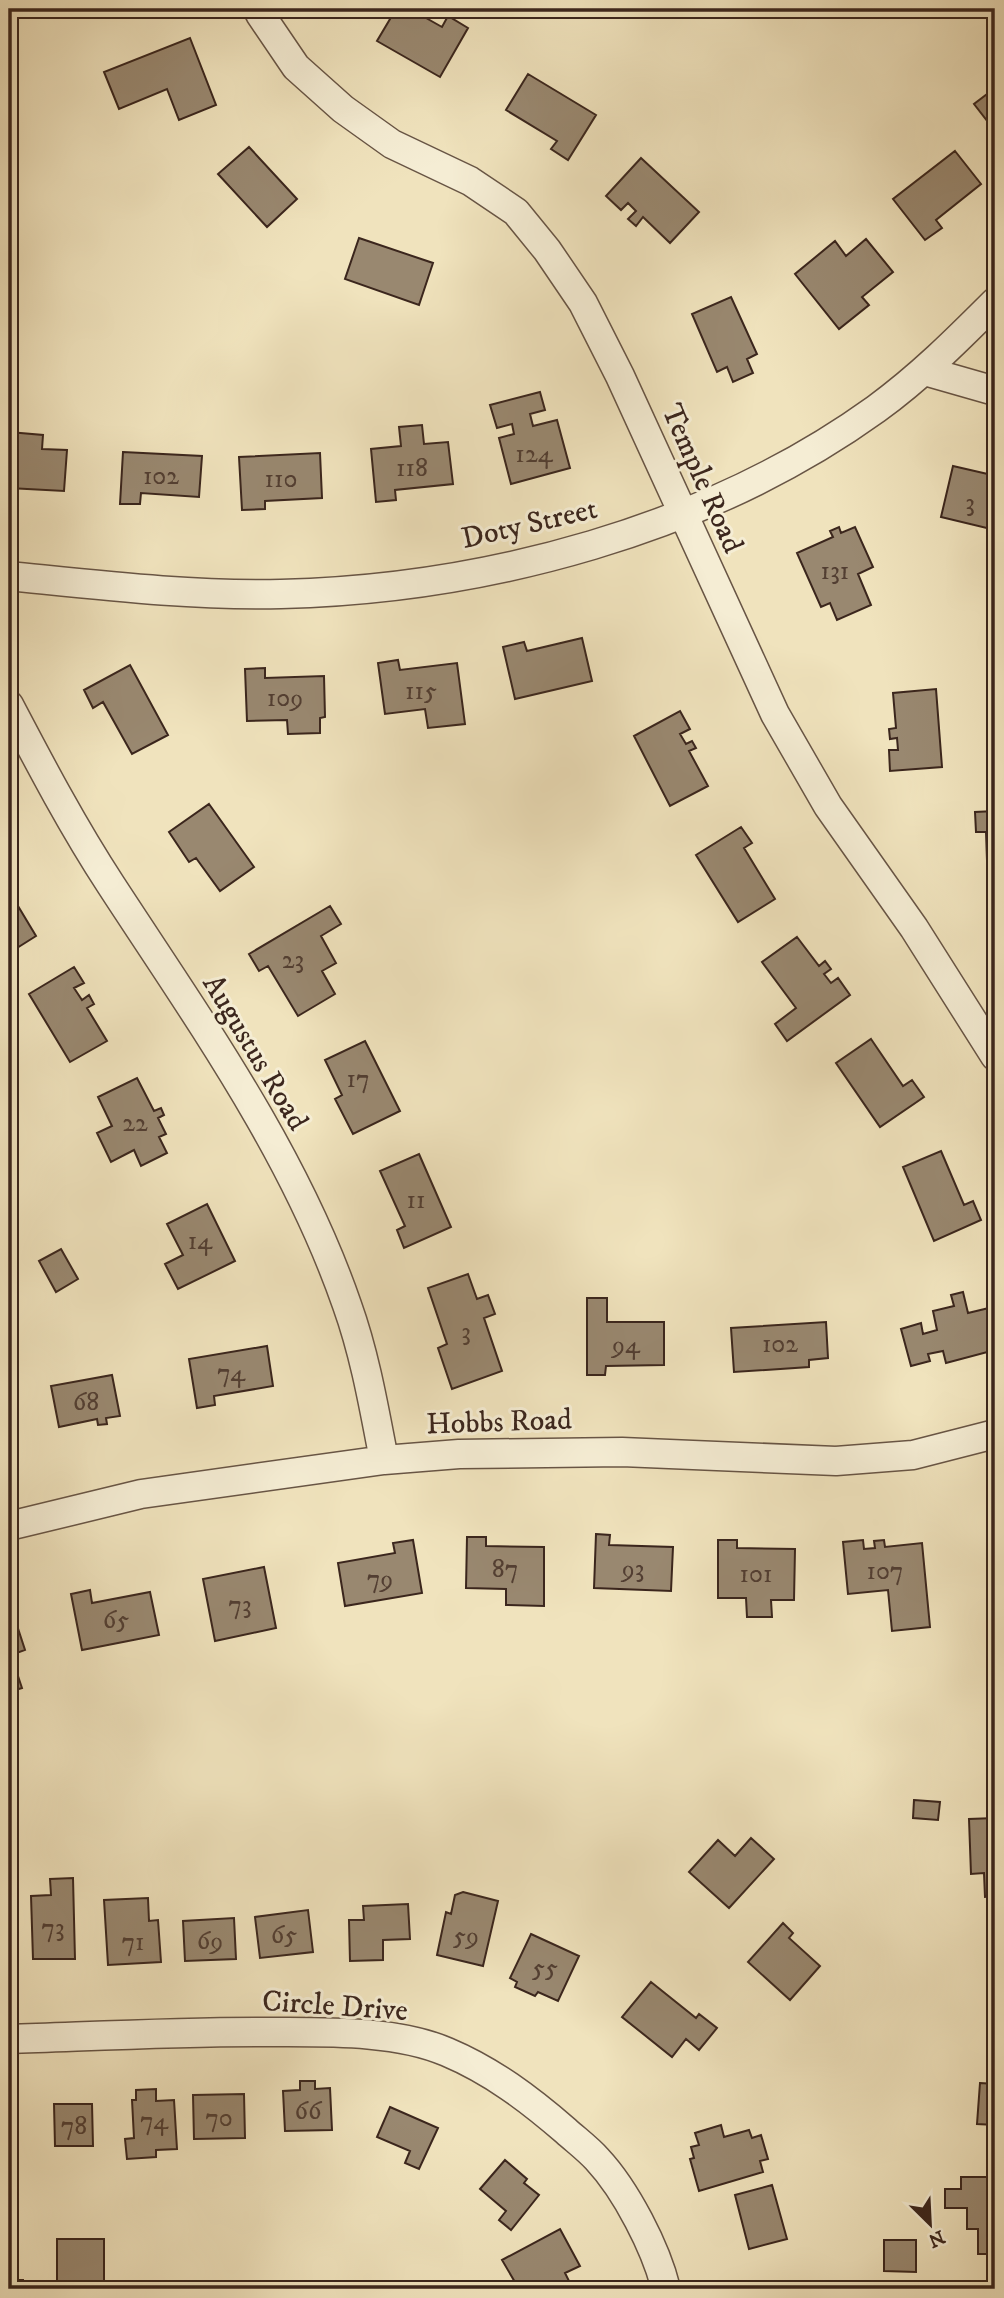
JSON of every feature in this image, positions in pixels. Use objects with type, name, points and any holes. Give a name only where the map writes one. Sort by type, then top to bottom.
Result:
[{"type":"street","name":"Temple Road","points":[[260,14],[296,66],[343,109],[392,144],[470,181],[516,212],[547,250],[583,303],[620,376],[769,702],[788,737],[828,806],[914,928],[995,1056]]},
{"type":"street","name":"Doty Street","points":[[9,576],[156,590],[281,594],[386,586],[493,570],[601,543],[682,513],[751,482],[813,448],[874,410],[925,371],[995,302]]},
{"type":"street","points":[[925,371],[995,391]]},
{"type":"street","name":"Augustus Road","points":[[9,705],[50,784],[110,883],[217,1044],[269,1134],[311,1215],[348,1305],[370,1387],[384,1460]]},
{"type":"street","name":"Hobbs Road","points":[[9,1526],[141,1494],[384,1460],[472,1454],[622,1452],[836,1461],[914,1455],[995,1434]]},
{"type":"street","name":"Circle Drive","points":[[9,2039],[207,2031],[327,2032],[390,2037],[445,2051],[496,2076],[530,2100],[598,2160],[637,2216],[662,2272],[666,2289]]},
{"type":"building","points":[[396,9],[410,9],[442,27],[448,16],[468,28],[440,77],[377,41]]},
{"type":"building","points":[[190,38],[216,105],[179,120],[167,89],[119,109],[104,72]]},
{"type":"building","points":[[528,74],[596,115],[568,160],[551,149],[557,141],[506,110]]},
{"type":"building","points":[[995,88],[995,131],[974,104]]},
{"type":"building","points":[[249,147],[297,199],[267,227],[218,174]]},
{"type":"building","points":[[955,151],[981,184],[936,220],[942,228],[925,240],[893,199]]},
{"type":"building","points":[[641,158],[699,212],[670,243],[643,217],[636,226],[628,219],[636,211],[628,203],[621,210],[606,196]]},
{"type":"building","points":[[359,238],[433,263],[419,305],[345,279]]},
{"type":"building","points":[[866,239],[893,272],[862,297],[869,305],[839,329],[795,274],[835,241],[846,256]]},
{"type":"building","points":[[731,297],[757,354],[747,359],[753,373],[733,382],[727,367],[717,372],[692,314]]},
{"type":"building","points":[[540,392],[545,410],[530,414],[533,426],[557,420],[570,468],[511,484],[499,438],[514,434],[512,424],[497,428],[490,405]]},
{"type":"building","points":[[422,425],[424,444],[448,442],[453,484],[395,490],[396,500],[376,502],[371,449],[401,446],[399,427]]},
{"type":"building","points":[[9,432],[43,435],[42,449],[67,450],[64,491],[9,488]]},
{"type":"building","points":[[123,452],[202,456],[199,497],[141,493],[140,504],[120,504]]},
{"type":"building","points":[[320,453],[322,498],[265,501],[265,509],[242,510],[239,457]]},
{"type":"building","points":[[953,466],[992,475],[989,485],[995,487],[995,530],[941,517]]},
{"type":"building","points":[[839,527],[841,533],[855,527],[873,567],[858,574],[871,605],[837,620],[830,603],[821,607],[797,553],[833,537],[830,531]]},
{"type":"building","points":[[582,638],[592,681],[515,699],[503,647],[524,642],[527,651]]},
{"type":"building","points":[[398,660],[400,670],[457,663],[465,724],[428,728],[425,709],[385,714],[378,663]]},
{"type":"building","points":[[130,665],[168,735],[132,754],[103,702],[93,708],[84,690]]},
{"type":"building","points":[[265,668],[265,678],[324,676],[325,717],[320,718],[320,733],[288,734],[287,720],[247,721],[245,669]]},
{"type":"building","points":[[936,689],[942,767],[890,771],[889,750],[898,750],[897,738],[890,739],[889,729],[896,728],[893,693]]},
{"type":"building","points":[[680,711],[690,729],[680,734],[686,744],[692,741],[696,748],[689,751],[708,786],[670,806],[634,736]]},
{"type":"building","points":[[209,804],[254,867],[220,891],[196,858],[189,862],[169,832]]},
{"type":"building","points":[[995,811],[995,889],[988,889],[986,832],[976,832],[975,812]]},
{"type":"building","points":[[741,827],[752,843],[744,848],[775,899],[738,922],[696,855]]},
{"type":"building","points":[[9,891],[36,936],[9,953]]},
{"type":"building","points":[[330,906],[341,924],[321,936],[336,963],[322,971],[335,994],[298,1016],[268,966],[259,971],[249,954]]},
{"type":"building","points":[[797,937],[819,966],[825,961],[831,969],[824,974],[831,983],[838,978],[850,995],[787,1041],[775,1024],[796,1008],[762,962]]},
{"type":"building","points":[[74,967],[84,983],[74,988],[82,1000],[89,995],[94,1004],[87,1008],[107,1041],[70,1062],[29,994]]},
{"type":"building","points":[[871,1039],[903,1086],[912,1080],[924,1097],[880,1127],[836,1063]]},
{"type":"building","points":[[365,1041],[400,1111],[353,1134],[335,1099],[342,1095],[325,1060]]},
{"type":"building","points":[[137,1078],[154,1111],[161,1108],[164,1115],[158,1118],[166,1134],[159,1137],[167,1153],[141,1166],[134,1150],[111,1162],[97,1133],[112,1126],[98,1097]]},
{"type":"building","points":[[941,1151],[964,1205],[973,1201],[981,1220],[934,1241],[903,1167]]},
{"type":"building","points":[[419,1154],[451,1227],[404,1248],[397,1230],[405,1226],[380,1171]]},
{"type":"building","points":[[207,1204],[235,1261],[178,1289],[165,1264],[183,1255],[167,1224]]},
{"type":"building","points":[[61,1249],[78,1279],[56,1292],[39,1261]]},
{"type":"building","points":[[468,1274],[477,1299],[488,1295],[495,1314],[484,1318],[502,1371],[452,1389],[438,1348],[447,1344],[428,1288]]},
{"type":"building","points":[[963,1292],[968,1313],[993,1307],[995,1350],[946,1363],[943,1351],[928,1354],[930,1361],[911,1366],[901,1329],[921,1323],[923,1334],[937,1330],[933,1311],[954,1306],[951,1295]]},
{"type":"building","points":[[587,1298],[607,1298],[607,1322],[664,1322],[664,1365],[606,1366],[605,1375],[587,1375]]},
{"type":"building","points":[[826,1322],[828,1358],[809,1360],[809,1367],[734,1372],[731,1328]]},
{"type":"building","points":[[267,1346],[273,1386],[214,1396],[215,1405],[197,1408],[189,1359]]},
{"type":"building","points":[[112,1375],[120,1416],[106,1418],[107,1424],[98,1425],[97,1419],[59,1427],[51,1386]]},
{"type":"building","points":[[991,1520],[995,1520],[995,1563],[991,1563]]},
{"type":"building","points":[[596,1534],[610,1535],[609,1545],[673,1547],[671,1591],[594,1588]]},
{"type":"building","points":[[467,1537],[486,1537],[486,1546],[544,1547],[544,1606],[506,1605],[506,1589],[466,1588]]},
{"type":"building","points":[[413,1540],[422,1593],[345,1606],[338,1563],[395,1553],[393,1543]]},
{"type":"building","points":[[718,1540],[737,1540],[737,1548],[795,1549],[794,1600],[771,1600],[772,1617],[747,1617],[746,1598],[718,1598]]},
{"type":"building","points":[[863,1540],[864,1549],[875,1548],[874,1541],[884,1540],[885,1547],[922,1543],[930,1627],[892,1631],[888,1590],[848,1594],[843,1542]]},
{"type":"building","points":[[264,1567],[276,1628],[215,1641],[203,1579]]},
{"type":"building","points":[[90,1590],[92,1603],[150,1592],[159,1635],[82,1650],[71,1594]]},
{"type":"building","points":[[12,1610],[25,1650],[11,1655],[22,1688],[9,1692],[9,1611]]},
{"type":"building","points":[[914,1800],[940,1802],[938,1820],[913,1818]]},
{"type":"building","points":[[995,1818],[995,1896],[985,1897],[984,1873],[971,1874],[969,1819]]},
{"type":"building","points":[[751,1838],[774,1859],[729,1908],[689,1872],[718,1840],[735,1856]]},
{"type":"building","points":[[73,1878],[75,1959],[33,1959],[31,1896],[51,1895],[50,1879]]},
{"type":"building","points":[[463,1892],[498,1901],[483,1966],[437,1955],[446,1912],[451,1914],[455,1895]]},
{"type":"building","points":[[148,1898],[149,1921],[158,1920],[161,1962],[108,1965],[104,1900]]},
{"type":"building","points":[[408,1904],[410,1939],[383,1940],[383,1960],[350,1961],[349,1920],[364,1920],[363,1906]]},
{"type":"building","points":[[308,1910],[313,1952],[260,1958],[255,1917]]},
{"type":"building","points":[[9,1916],[12,1967],[9,1967]]},
{"type":"building","points":[[234,1918],[236,1959],[185,1961],[183,1921]]},
{"type":"building","points":[[783,1923],[793,1933],[789,1938],[820,1966],[790,2000],[748,1962]]},
{"type":"building","points":[[531,1934],[579,1956],[558,2001],[538,1992],[535,1996],[515,1987],[517,1982],[510,1978]]},
{"type":"building","points":[[651,1982],[696,2018],[699,2014],[717,2028],[699,2050],[686,2039],[672,2057],[622,2017]]},
{"type":"building","points":[[300,2081],[315,2081],[315,2089],[330,2088],[332,2130],[285,2131],[283,2091],[300,2090]]},
{"type":"building","points":[[980,2083],[995,2084],[995,2125],[977,2124]]},
{"type":"building","points":[[156,2089],[156,2101],[174,2100],[177,2149],[156,2150],[156,2157],[127,2159],[125,2139],[134,2138],[132,2100],[136,2100],[136,2090]]},
{"type":"building","points":[[244,2094],[245,2138],[194,2139],[193,2095]]},
{"type":"building","points":[[54,2104],[92,2104],[93,2146],[55,2146]]},
{"type":"building","points":[[9,2106],[16,2106],[18,2148],[9,2148]]},
{"type":"building","points":[[390,2107],[438,2128],[419,2169],[405,2163],[410,2151],[377,2137]]},
{"type":"building","points":[[721,2125],[724,2137],[749,2130],[752,2138],[761,2135],[768,2159],[760,2161],[763,2172],[699,2191],[690,2159],[694,2158],[691,2147],[699,2145],[695,2133]]},
{"type":"building","points":[[505,2160],[527,2179],[524,2183],[539,2195],[511,2230],[499,2220],[506,2211],[480,2189]]},
{"type":"building","points":[[961,2177],[995,2177],[995,2254],[978,2254],[978,2229],[967,2229],[967,2208],[945,2208],[945,2189],[961,2189]]},
{"type":"building","points":[[772,2185],[787,2239],[749,2249],[735,2195]]},
{"type":"building","points":[[560,2229],[580,2266],[565,2273],[570,2283],[559,2289],[554,2289],[551,2284],[541,2289],[519,2289],[502,2260]]},
{"type":"building","points":[[57,2239],[104,2239],[104,2289],[57,2289]]},
{"type":"building","points":[[884,2240],[916,2240],[916,2272],[884,2271]]},
{"type":"building","points":[[9,2280],[23,2280],[23,2289],[9,2289]]}]
